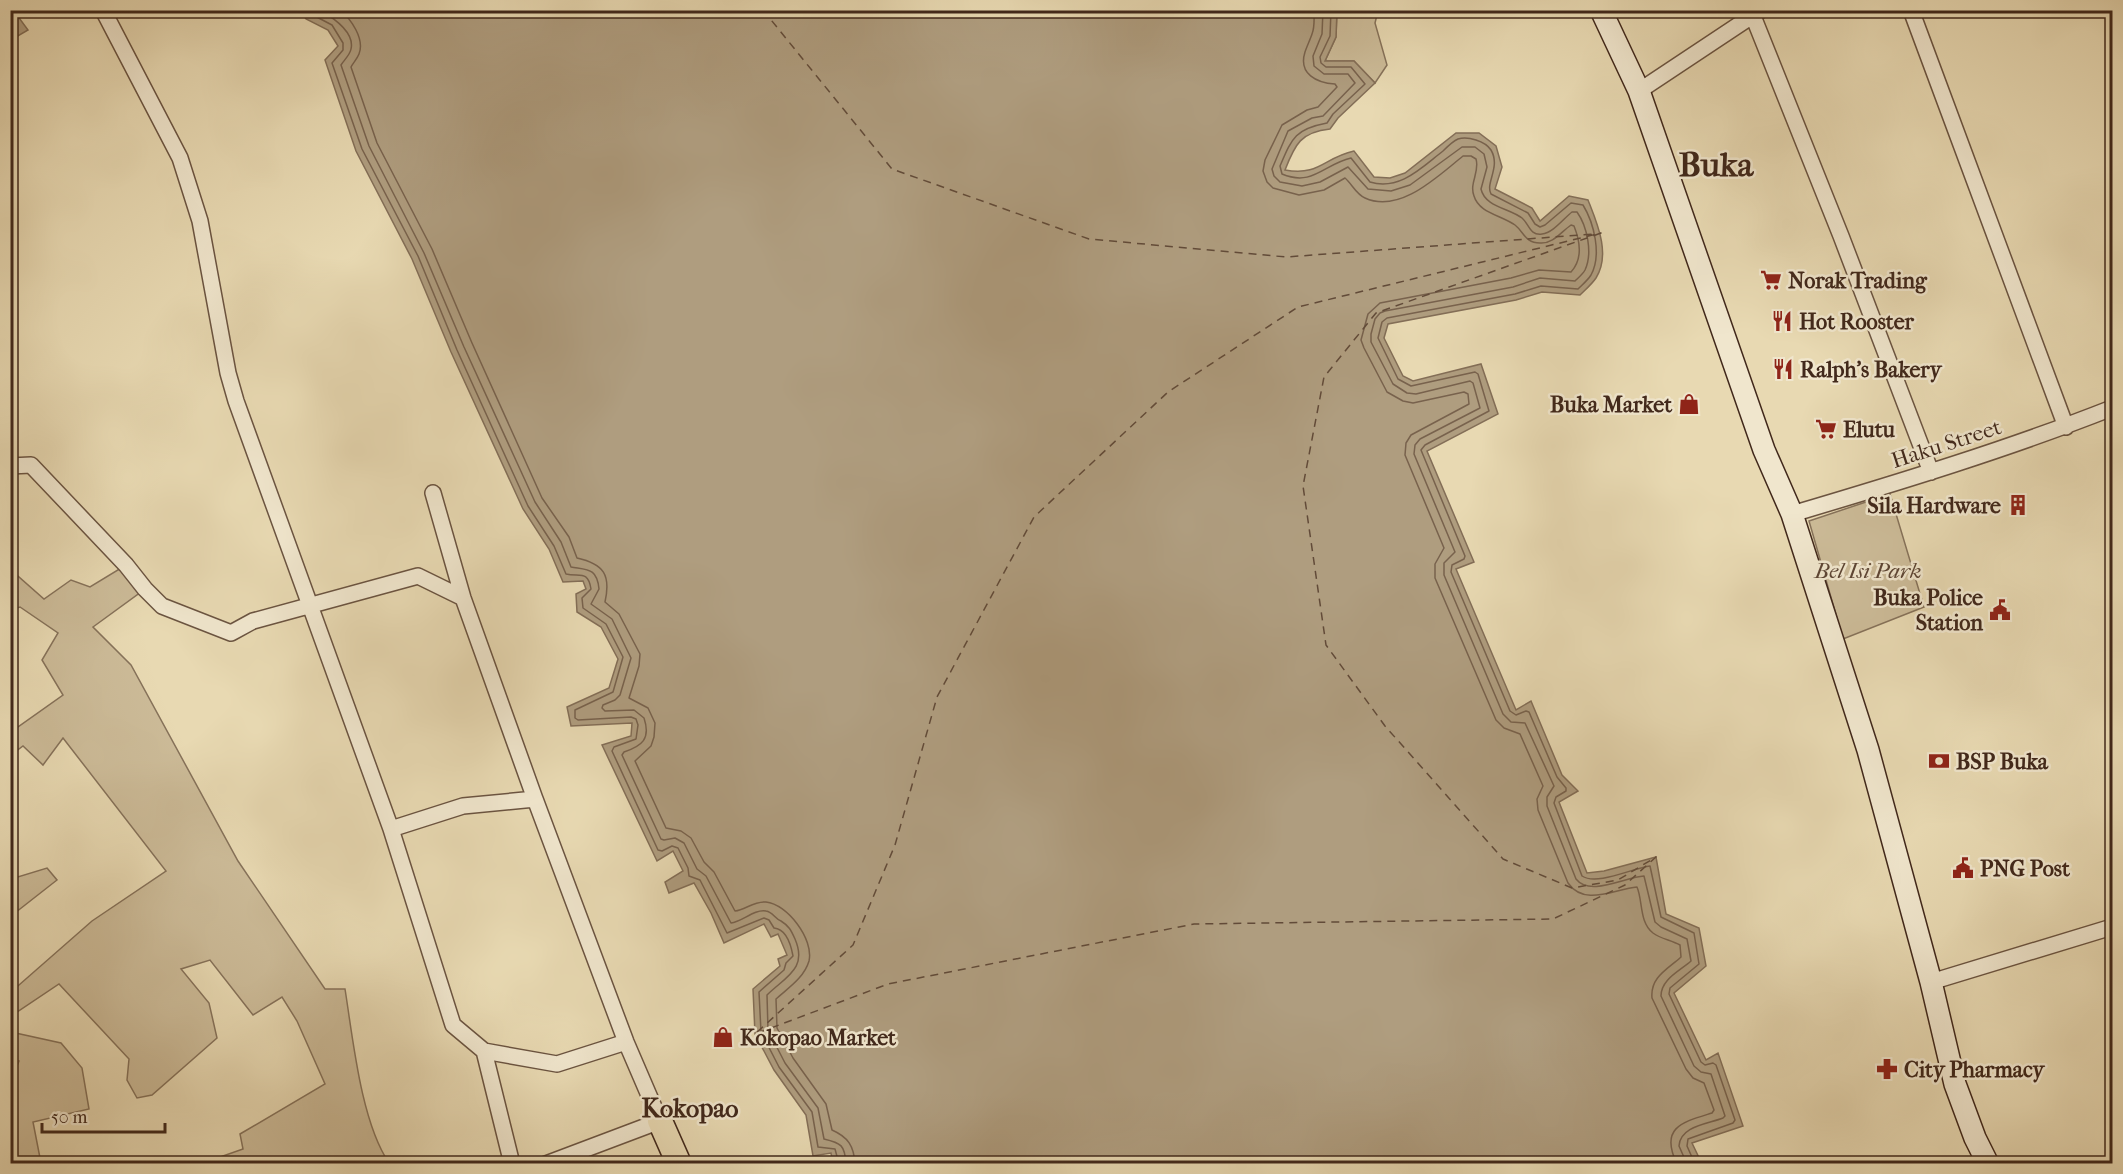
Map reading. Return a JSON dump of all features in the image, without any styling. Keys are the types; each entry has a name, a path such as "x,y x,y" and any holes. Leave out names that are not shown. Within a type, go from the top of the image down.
{"main road":[{"path":"1601,10 1639,91 1764,450 1792,514 1868,750 1931,982 1955,1084 1975,1138 1988,1164"},
{"path":"660,1121 679,1164"}],"street":[{"path":"103,10 180,158 200,221 228,373 236,401 391,829 453,1025 484,1050 557,1064 626,1042"},
{"path":"1911,10 2066,427"},
{"path":"1639,91 1757,13 1930,472"},
{"name":"Haku Street","path":"1792,514 2066,427 2112,408"},
{"path":"10,466 30,465 162,606 231,633 253,621 418,576 463,598"},
{"path":"433,493 463,598 535,799 626,1042 660,1121 546,1164"},
{"path":"391,829 462,806 535,799"},
{"path":"1931,982 2112,927"},
{"path":"484,1050 513,1164"}],"green space":[{"path":"1337,11 1378,11 1375,23 1387,65 1375,83 1354,61 1325,61 1336,37"},
{"name":"Bel Isi Park","path":"1890,494 1924,607 1843,639 1809,521"},
{"path":"126,565 145,589 93,627 131,665 238,861 325,989 345,989 365,1103 379,1146 389,1163 203,1163 243,1149 240,1134 325,1084 297,1021 282,997 253,1015 210,960 181,969 209,1003 217,1038 152,1095 137,1098 127,1080 129,1059 59,984 11,1016 11,992 92,921 166,871 63,738 43,765 23,746 11,755 11,732 63,695 42,660 58,633 20,607 11,610 11,570 44,599 71,580 90,587"},
{"path":"47,868 57,880 11,916 11,879"},
{"path":"11,1032 61,1043 82,1068 89,1109 33,1122 41,1163 11,1163 11,1082 19,1061 11,1059"}],"water":[{"path":"10,11 14,11 28,30 11,40"},
{"path":"300,11 1337,11 1336,37 1325,61 1354,61 1375,83 1338,118 1330,129 1312,133 1300,141 1285,170 1306,171 1354,151 1374,177 1390,178 1405,173 1456,133 1479,133 1496,146 1502,167 1495,189 1532,208 1540,221 1569,196 1588,200 1601,239 1602,259 1596,278 1580,295 1542,292 1516,300 1388,324 1384,338 1403,376 1413,381 1481,364 1498,414 1427,451 1474,562 1456,569 1516,710 1531,701 1562,775 1578,791 1559,802 1587,873 1604,871 1656,857 1666,914 1699,928 1706,966 1674,993 1706,1060 1718,1053 1743,1126 1692,1143 1702,1164 833,1164 831,1153 813,1156 806,1115 774,1070 755,1034 753,989 780,966 778,959 787,955 778,934 771,937 764,924 724,943 694,883 669,893 665,882 683,871 673,851 657,861 602,745 631,736 632,723 571,726 567,707 609,688 618,659 601,627 577,612 576,594 586,589 583,581 563,582 549,549 523,509 451,352 412,259 356,151 325,60 338,46 328,30 306,19"}],"ferry route":[{"path":"763,10 892,169 1089,239 1286,257 1594,234"},
{"path":"1601,233 1376,313 1324,377 1303,486 1326,645 1385,726 1503,859 1572,888 1618,880 1656,857 1625,885 1553,919 1194,924 888,984 755,1034 853,945 895,845 937,697 1034,517 1168,392 1298,307 1601,233"}],"place":[{"name":"Norak Trading","path":"1771,280"},
{"name":"Hot Rooster","path":"1782,321"},
{"name":"Ralph's Bakery","path":"1783,369"},
{"name":"Buka Market","path":"1689,404"},
{"name":"Elutu","path":"1826,429"},
{"name":"Sila Hardware","path":"2018,505"},
{"name":"Buka Police Station","path":"2000,610"},
{"name":"BSP Buka","path":"1939,761"},
{"name":"PNG Post","path":"1963,868"},
{"name":"Kokopao Market","path":"723,1037"},
{"name":"City Pharmacy","path":"1887,1069"}],"district":[{"name":"Buka","path":"1716,164"},
{"name":"Kokopao","path":"690,1108"}]}
